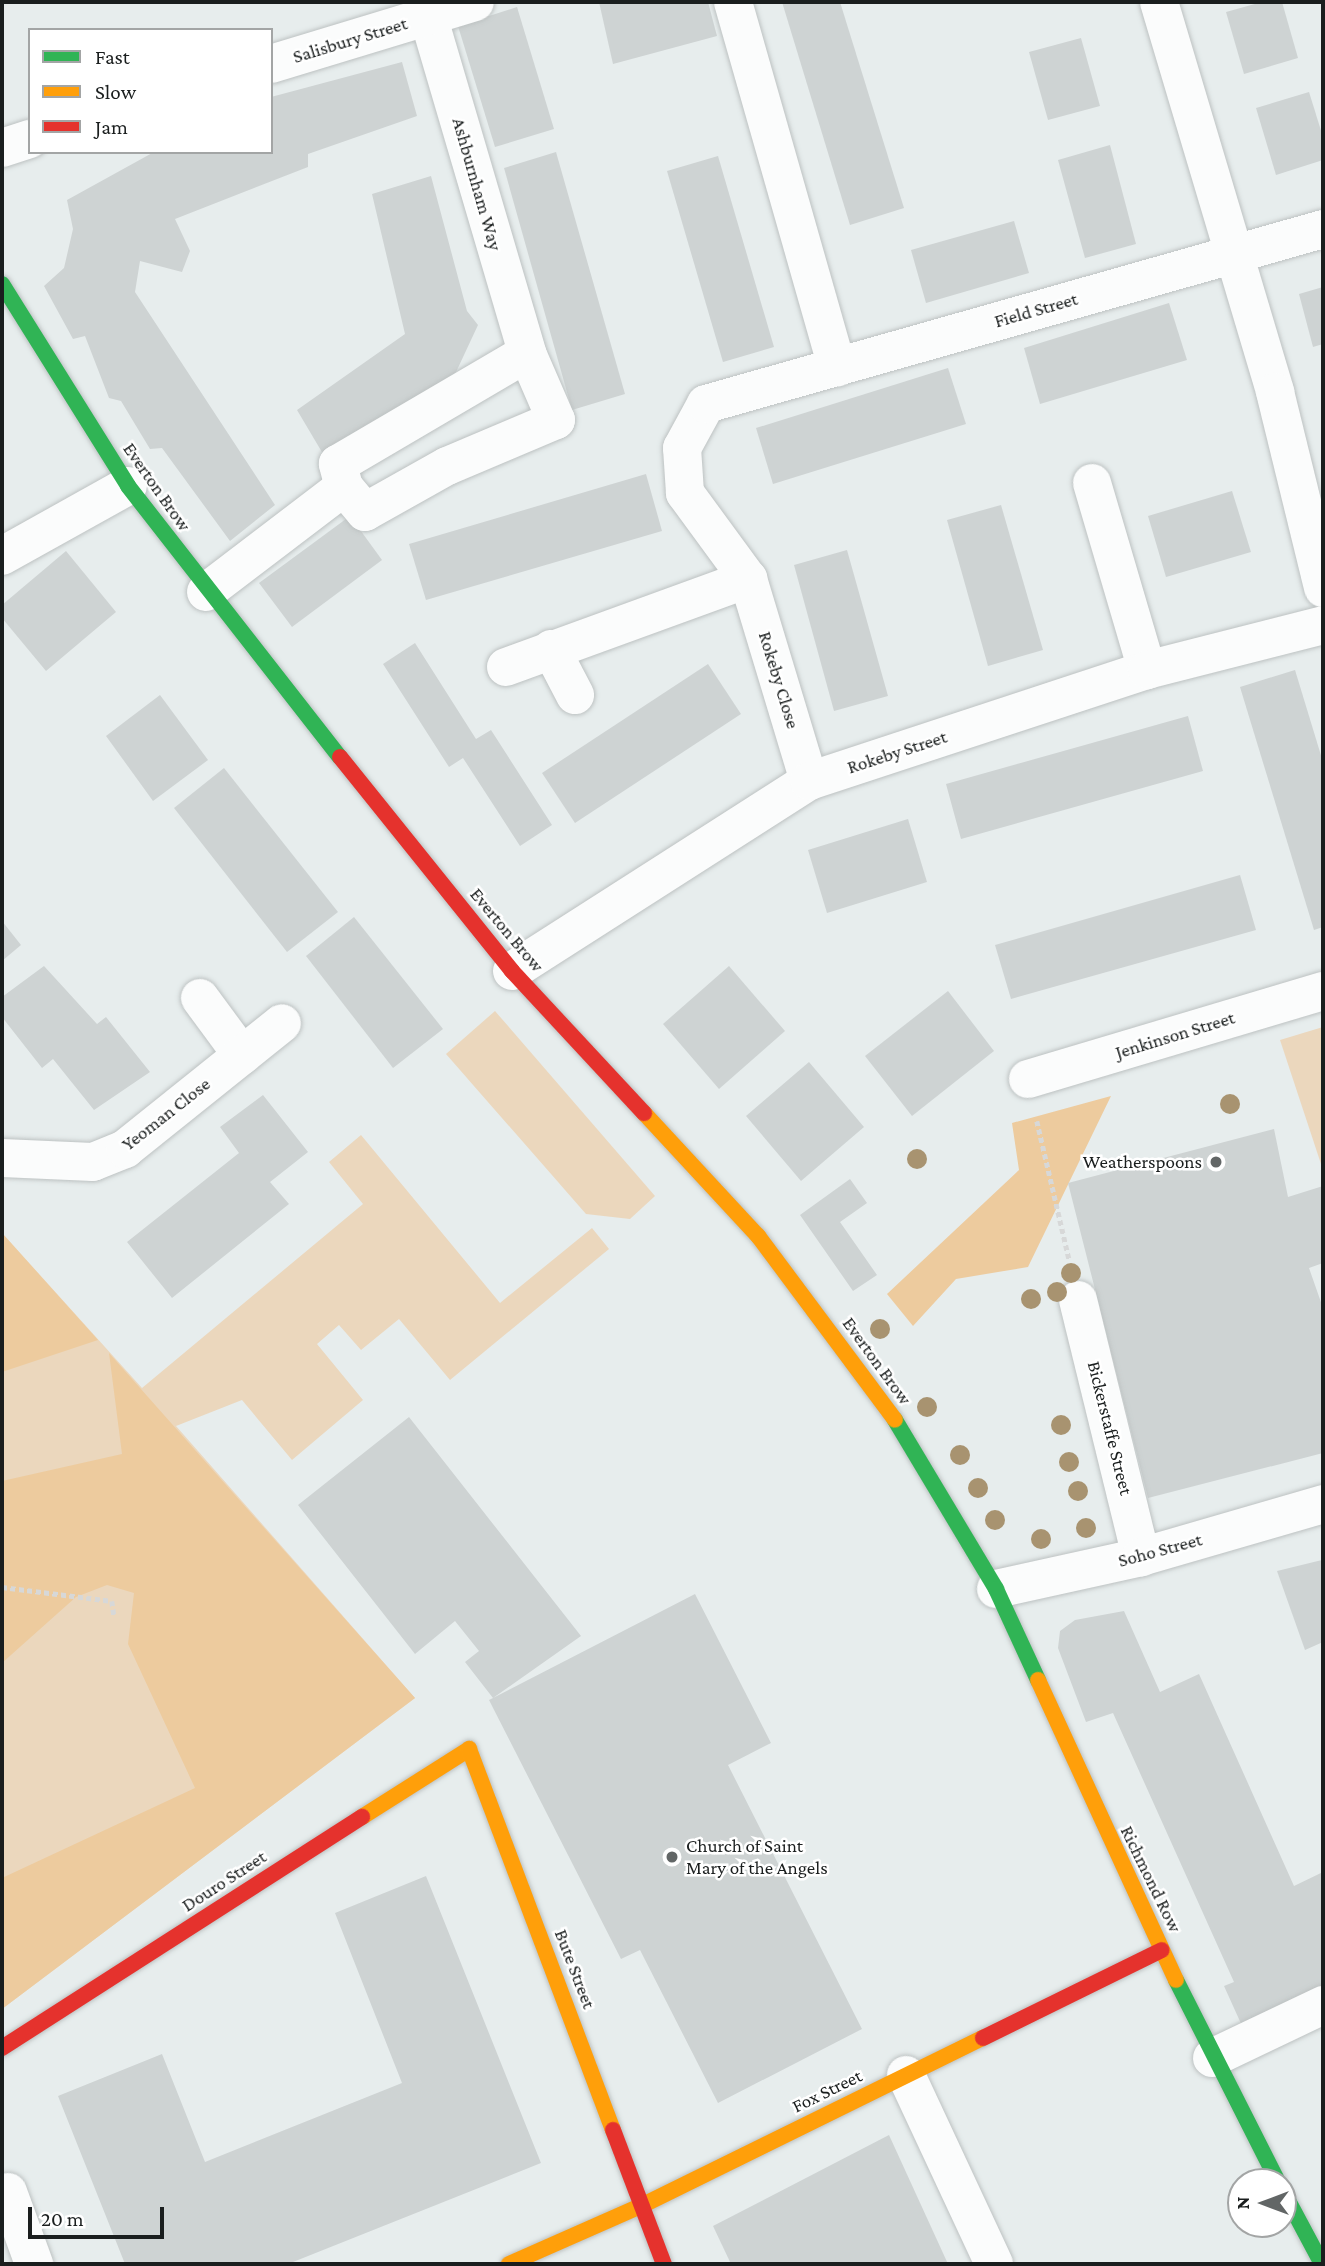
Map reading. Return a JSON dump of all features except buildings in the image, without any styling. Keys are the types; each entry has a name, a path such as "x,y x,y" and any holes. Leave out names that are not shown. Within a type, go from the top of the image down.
{"street":[{"name":"Salisbury Street","path":"273,63 426,9 475,2"},
{"path":"733,2 836,367"},
{"path":"1159,2 1236,253 1323,588"},
{"name":"Ashburnham Way","path":"344,487 365,512 447,466 556,420 527,353 426,9"},
{"path":"2,148 28,140"},
{"name":"Field Street","path":"706,404 1323,229"},
{"name":"Everton Brow","path":"2,284 128,486 206,592 512,971 758,1236 883,1401 996,1589"},
{"path":"206,592 344,487 338,464 527,353"},
{"name":"Rokeby Close","path":"706,404 682,448 685,492 748,579 809,781"},
{"path":"1093,484 1147,670"},
{"path":"2,556 128,486"},
{"path":"506,667 748,579"},
{"name":"Rokeby Street","path":"512,971 809,781 1147,670 1323,625"},
{"path":"551,649 575,695"},
{"name":"Jenkinson Street","path":"1028,1079 1323,991"},
{"path":"200,998 242,1055"},
{"name":"Yeoman Close","path":"2,1158 93,1162 125,1149 282,1023"},
{"name":"Bickerstaffe Street","path":"1078,1300 1141,1557"},
{"name":"Soho Street","path":"996,1589 1141,1557 1323,1504"},
{"name":"Richmond Row","path":"996,1589 1212,2058 1271,2168"},
{"name":"Douro Street","path":"2,2048 469,1749"},
{"name":"Bute Street","path":"469,1749 664,2264"},
{"name":"Fox Street","path":"509,2264 643,2205 1162,1950"},
{"path":"1212,2058 1323,2005"},
{"path":"906,2076 994,2264"},
{"path":"8,2192 34,2264"},
{"path":"1297,2217 1322,2264"}],"path":[{"path":"1028,1079 1078,1300"},
{"path":"2,1587 112,1601 114,1616"}],"shaded area":[{"path":"495,1011 655,1196 630,1219 586,1214 446,1054"},
{"path":"1323,1027 1323,1170 1280,1040"},
{"path":"1111,1096 1028,1267 956,1279 913,1326 887,1294 1019,1170 1012,1123"},
{"path":"361,1135 500,1303 592,1228 609,1249 450,1380 399,1319 361,1350 339,1325 317,1344 363,1400 292,1460 242,1400 176,1426 415,1698 2,2009 2,1233 142,1388 363,1204 329,1162"},
{"path":"2,1233 98,1340 2,1372"},
{"path":"109,1353 415,1698 2,2009 2,1878 195,1788 128,1644 134,1593 107,1585 76,1597 2,1663 2,1481 122,1454"}],"traffic: fast":[{"path":"2,284 128,486 340,757"},
{"path":"895,1420 996,1589 1038,1680"},
{"path":"1176,1980 1271,2168"},
{"path":"1297,2217 1322,2264"}],"traffic: slow":[{"path":"644,1113 758,1236 895,1420"},
{"path":"1038,1680 1176,1980"},
{"path":"362,1817 469,1749 613,2130"},
{"path":"509,2264 643,2205 983,2038"}],"traffic: jam":[{"path":"340,757 512,971 644,1113"},
{"path":"2,2048 362,1817"},
{"path":"983,2038 1162,1950"},
{"path":"613,2130 664,2264"}],"place":[{"name":"Weatherspoons","path":"1216,1162"},
{"name":"Church of Saint Mary of the Angels","path":"672,1857"}]}
